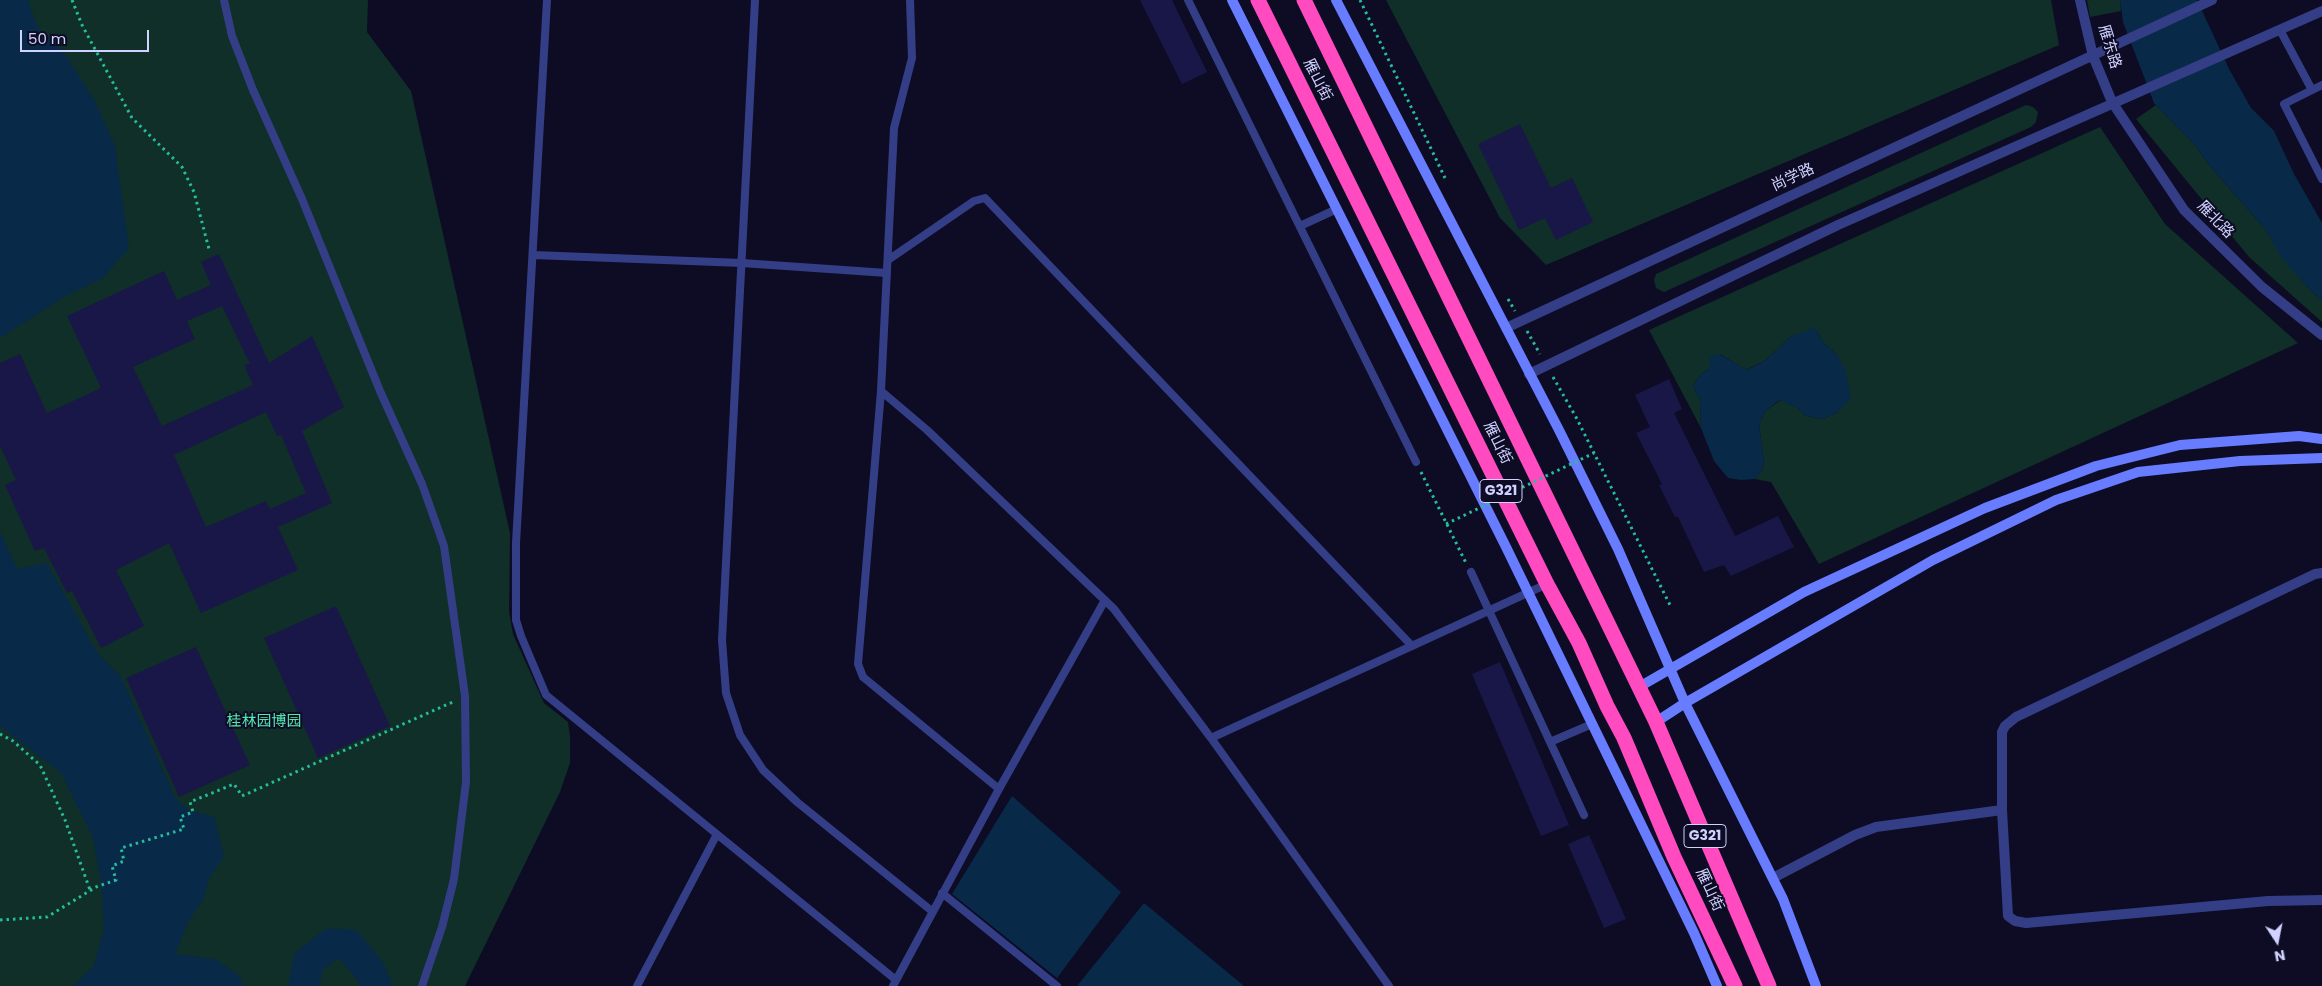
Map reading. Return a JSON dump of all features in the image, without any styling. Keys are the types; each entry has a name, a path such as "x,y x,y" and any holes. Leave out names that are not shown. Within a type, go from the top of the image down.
{"highway":[{"name":"雁山街","path":"1258,0 1547,584 1580,643 1607,706 1624,738 1674,857 1735,986"},
{"name":"雁山街","path":"1304,0 1656,722 1769,986"}],"street":[{"path":"1232,0 1528,592 1694,933 1717,986"},
{"path":"1336,0 1618,549 1685,703 1783,900 1816,986"},
{"name":"雁东路","path":"2080,0 2093,56 2112,102"},
{"name":"尚学路","path":"1506,328 2212,0"},
{"path":"1529,374 1838,225 2112,102 2322,11"},
{"name":"雁北路","path":"2112,102 2184,210 2262,287 2322,335"},
{"path":"1639,687 1804,592 1985,508 2096,466 2180,445 2299,436 2322,439"},
{"path":"1656,722 1685,703 1959,546 2056,500 2138,472 2240,461 2322,458"},
{"path":"2322,573 2315,574 2016,717 2005,726 2002,732 2002,810 2008,916 2015,921 2026,922 2268,901 2322,900"},
{"path":"1773,878 1870,828 2002,810"}],"lane":[{"path":"224,0 232,36 253,90 302,199 438,527 450,574 465,696 466,782 454,879 442,927 422,986"},
{"path":"547,0 516,543 516,620 546,695 894,983 999,789 1105,600"},
{"path":"755,0 722,640 726,693 740,735 763,770 797,802 933,912"},
{"path":"910,0 912,58 894,128 881,391 858,664 863,676 999,789"},
{"path":"1188,0 1416,462"},
{"path":"2280,30 2312,90"},
{"path":"2322,85 2284,104 2322,179"},
{"path":"888,260 974,201 985,198 1412,646"},
{"path":"1300,226 1337,209"},
{"path":"533,255 742,263 887,273"},
{"path":"881,391 927,430 1114,609 1211,738 1389,986"},
{"path":"1471,572 1584,814"},
{"path":"1211,738 1547,584"},
{"path":"1550,742 1592,724"},
{"path":"637,986 716,836"},
{"path":"942,893 1058,986"}],"path":[{"path":"72,0 82,25 132,118 182,167 194,192 209,249"},
{"path":"1360,0 1446,179"},
{"path":"1505,294 1594,452 1670,605"},
{"path":"1446,524 1594,452"},
{"path":"1416,462 1471,572"},
{"path":"0,920 47,917 90,890 116,880 112,866 124,861 121,848 184,829 180,817 193,812 190,802 234,784 242,796 465,696"},
{"path":"0,734 13,741 40,765 65,820 90,890"}],"green space":[{"name":"桂林园博园","path":"0,0 368,0 367,32 411,91 510,533 509,612 513,634 544,703 568,722 570,736 570,763 560,792 465,986 0,986"},
{"path":"1386,0 2051,0 2059,45 1546,265 1500,218"},
{"path":"2087,0 2120,0 2121,11 2090,17"},
{"path":"2026,105 2033,107 2038,112 2036,122 2031,127 1664,292 1656,288 1654,280 1656,274"},
{"path":"2156,105 2195,145 2210,166 2266,230 2282,257 2312,292 2322,300 2322,322 2249,257 2136,119"},
{"path":"2100,127 2165,224 2298,343 1819,564 1771,482 1755,479 1762,470 1764,462 1759,425 1765,411 1781,400 1798,408 1806,416 1823,419 1838,412 1838,356 1823,342 1817,331 1790,337 1766,360 1746,370 1720,354 1709,369 1701,374 1693,386 1700,400 1701,428 1649,330"}],"water":[{"path":"0,0 28,0 37,26 64,52 95,101 115,146 129,248 102,279 69,294 0,338"},
{"path":"2120,0 2197,0 2229,69 2251,108 2274,131 2294,174 2322,223 2322,300 2312,292 2281,257 2266,230 2210,166 2195,145 2154,103 2123,22"},
{"path":"1815,327 1823,342 1838,356 1846,372 1851,398 1838,412 1823,419 1806,416 1798,408 1780,400 1765,411 1759,425 1764,462 1762,470 1755,479 1741,480 1728,478 1714,461 1701,428 1700,400 1693,386 1701,374 1709,369 1710,356 1719,354 1747,370 1766,360 1790,337"},
{"path":"0,531 17,569 47,563 94,647 103,659 120,675 176,799 190,811 214,816 224,856 210,877 203,900 189,920 174,957 174,986 73,986 93,967 104,929 101,884 93,838 61,773 0,726"},
{"path":"1012,796 1121,892 1057,978 952,894"},
{"path":"1144,903 1244,986 1077,986"}],"building":[{"path":"1140,0 1172,0 1207,72 1182,84"},
{"path":"1520,124 1551,188 1572,178 1593,222 1556,240 1545,218 1519,230 1478,144"},
{"path":"219,254 269,363 312,336 344,407 302,431 332,503 278,527 298,570 201,613 169,543 116,570 144,626 101,648 72,591 67,593 44,548 35,551 5,485 16,480 0,446 0,363 20,354 47,413 101,388 67,316 164,271 177,300 211,285 201,262","holes":["222,306 250,364 244,365 253,385 162,426 133,367 195,339 187,321","266,412 277,436 281,435 306,493 270,509 266,501 206,527 174,455"]},
{"path":"1669,379 1682,409 1674,413 1735,536 1778,516 1794,547 1731,576 1724,565 1704,572 1678,517 1675,517 1659,485 1662,484 1636,433 1650,427 1635,395"},
{"path":"336,606 390,726 318,758 264,638"},
{"path":"196,647 250,765 179,797 126,678"},
{"path":"1500,662 1569,825 1541,836 1472,674"},
{"path":"1589,835 1626,919 1604,928 1568,844"}],"waterway":[{"path":"304,986 308,962 331,944 349,945 370,971 376,986"},
{"path":"174,969 209,974 227,986"}]}
